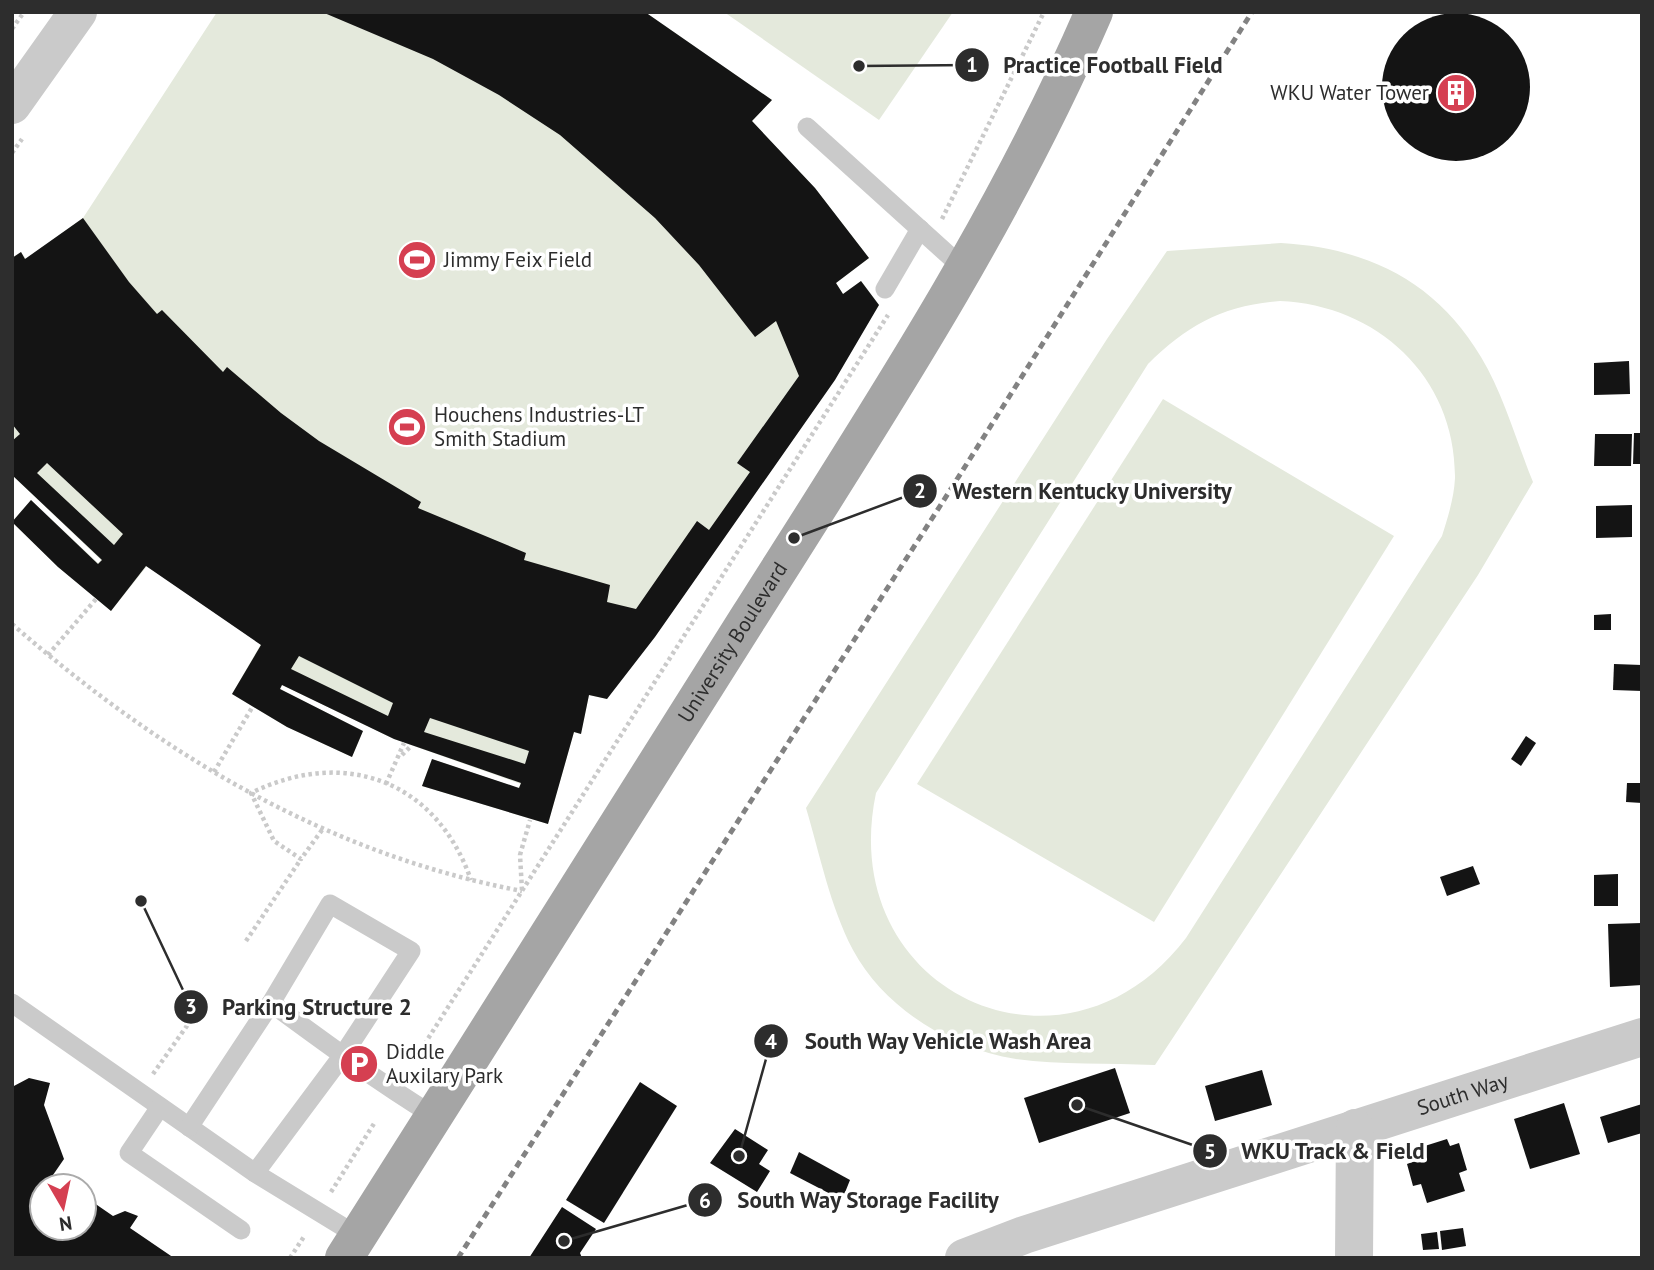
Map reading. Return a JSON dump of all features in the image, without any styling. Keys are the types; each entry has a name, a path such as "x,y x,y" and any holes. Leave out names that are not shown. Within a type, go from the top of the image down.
{"main road":[{"name":"University Boulevard","path":"351,1247 887,401 1025,158 1094,12"}],"street":[{"path":"12,105 78,12"},
{"name":"South Way","path":"964,1258 1355,1128 1642,1037"},
{"path":"1354,1258 1355,1128"}],"lane":[{"path":"807,127 964,269"},
{"path":"886,289 926,234"},
{"path":"188,1127 271,1003 330,904 411,951 343,1055 255,1173"},
{"path":"12,1003 255,1173 351,1247"},
{"path":"271,1003 433,1116"},
{"path":"160,1107 129,1153 241,1230"}],"path":[{"path":"12,29 24,12"},
{"path":"926,234 1044,12"},
{"path":"417,1056 892,310"},
{"path":"48,655 96,599"},
{"path":"12,624 48,655 155,735 251,793 322,830 422,868 522,891"},
{"path":"214,772 253,706"},
{"path":"386,784 404,743"},
{"path":"397,761 411,746"},
{"path":"251,793 278,780 305,772 360,775 386,784 406,793 447,831 463,859 471,881"},
{"path":"251,793 274,841 301,859"},
{"path":"522,891 520,855 530,820"},
{"path":"246,941 322,830"},
{"path":"147,1083 203,1003"},
{"path":"329,1196 375,1122"},
{"path":"290,1258 305,1235"}],"shaded area":[{"name":"Houchens Industries-LT Smith Stadium","path":"217,12 645,12 772,100 752,121 815,188 869,258 836,283 843,294 861,281 879,305 607,699 589,695 581,734 574,732 548,824 422,786 432,759 518,788 521,784 394,739 282,685 280,689 363,731 352,757 287,727 232,694 261,644 147,566 111,611 58,567 12,522 31,500 98,563 101,560 12,475 12,258 21,252 26,259 83,218"},
{"path":"724,12 953,12 879,120"},
{"path":"1281,243 1342,252 1396,273 1443,308 1463,330 1481,357 1503,402 1533,482 1478,575 1155,1065 1016,1059 992,1054 944,1036 901,1008 883,991 853,950 845,933 826,880 806,808 1107,339 1167,251","holes":["1280,301 1315,306 1348,316 1378,332 1404,353 1426,379 1442,408 1452,442 1455,478 1442,536 1186,938 1136,986 1080,1011 1023,1015 970,1000 923,969 890,922 872,863 876,793 1148,364 1177,338 1224,312"]},
{"path":"1163,399 1394,536 1154,922 917,784"}],"building":[{"path":"322,12 645,12 772,100 752,121 815,188 869,258 836,283 843,294 861,281 879,305 835,380 655,637 607,699 589,695 581,734 574,732 548,824 422,786 432,759 519,788 521,783 394,739 282,685 280,689 363,731 352,757 287,727 232,694 261,645 146,566 111,611 58,567 12,522 31,500 98,564 102,560 12,475 12,441 20,434 12,424 12,258 21,252 25,259 83,218 129,282 157,314 162,310 223,372 227,367 319,441 421,502 418,508 526,553 524,560 610,585 607,602 636,609 697,521 709,530 750,472 737,463 799,376 776,321 755,337 699,265 655,218 560,135 499,95 433,59","holes":["47,463 123,534 114,545 37,473","299,656 393,703 388,716 291,669","430,718 529,751 525,764 424,732"]},
{"name":"WKU Water Tower","path":"1456,13 1484,19 1497,25 1508,35 1518,46 1524,59 1530,87 1524,115 1518,128 1508,139 1497,149 1484,155 1456,161 1428,155 1415,149 1404,139 1394,128 1388,115 1382,87 1388,59 1394,46 1404,35 1415,25 1428,19"},
{"path":"1629,361 1630,394 1594,395 1594,363"},
{"path":"1634,433 1642,433 1642,464 1633,464"},
{"path":"1595,434 1632,434 1631,466 1594,466"},
{"path":"1632,505 1632,537 1596,538 1596,506"},
{"path":"1611,614 1611,630 1594,630 1594,615"},
{"path":"1614,664 1642,665 1642,691 1613,690"},
{"path":"1526,736 1536,743 1521,766 1511,759"},
{"path":"1627,783 1642,783 1642,803 1626,802"},
{"path":"1473,866 1480,884 1447,896 1440,877"},
{"path":"1618,874 1618,906 1594,906 1594,875"},
{"path":"1642,923 1642,985 1610,987 1608,924"},
{"path":"1115,1068 1130,1113 1039,1143 1024,1098"},
{"path":"1262,1070 1272,1105 1215,1121 1205,1086"},
{"path":"29,1078 50,1083 44,1105 64,1159 55,1172 28,1172 28,1242 98,1242 98,1206 113,1216 125,1211 138,1216 130,1228 174,1258 12,1258 12,1087"},
{"path":"640,1082 677,1106 604,1223 566,1200"},
{"path":"1564,1103 1580,1154 1530,1169 1514,1119"},
{"path":"1642,1104 1642,1133 1608,1143 1600,1117"},
{"path":"735,1129 768,1150 759,1164 770,1171 757,1192 710,1163"},
{"path":"1447,1139 1450,1146 1459,1143 1467,1170 1459,1173 1465,1191 1427,1203 1421,1184 1413,1186 1407,1164 1415,1161 1412,1150"},
{"path":"799,1152 850,1180 842,1200 790,1173"},
{"path":"562,1207 596,1229 580,1253 582,1258 529,1258"},
{"path":"1463,1228 1466,1246 1442,1250 1440,1231"},
{"path":"1437,1232 1439,1249 1423,1250 1421,1234"}],"railway":[{"path":"458,1258 949,492 1252,12"}],"place":[{"name":"Practice Football Field","path":"859,66"},
{"name":"WKU Water Tower","path":"1456,93"},
{"name":"Jimmy Feix Field","path":"417,260"},
{"name":"Houchens Industries-LT Smith Stadium","path":"407,427"},
{"name":"Western Kentucky University","path":"794,538"},
{"name":"Parking Structure 2","path":"141,901"},
{"name":"Diddle Auxilary Park","path":"359,1064"},
{"name":"WKU Track & Field","path":"1077,1105"},
{"name":"South Way Vehicle Wash Area","path":"739,1156"},
{"name":"South Way Storage Facility","path":"564,1241"}]}
